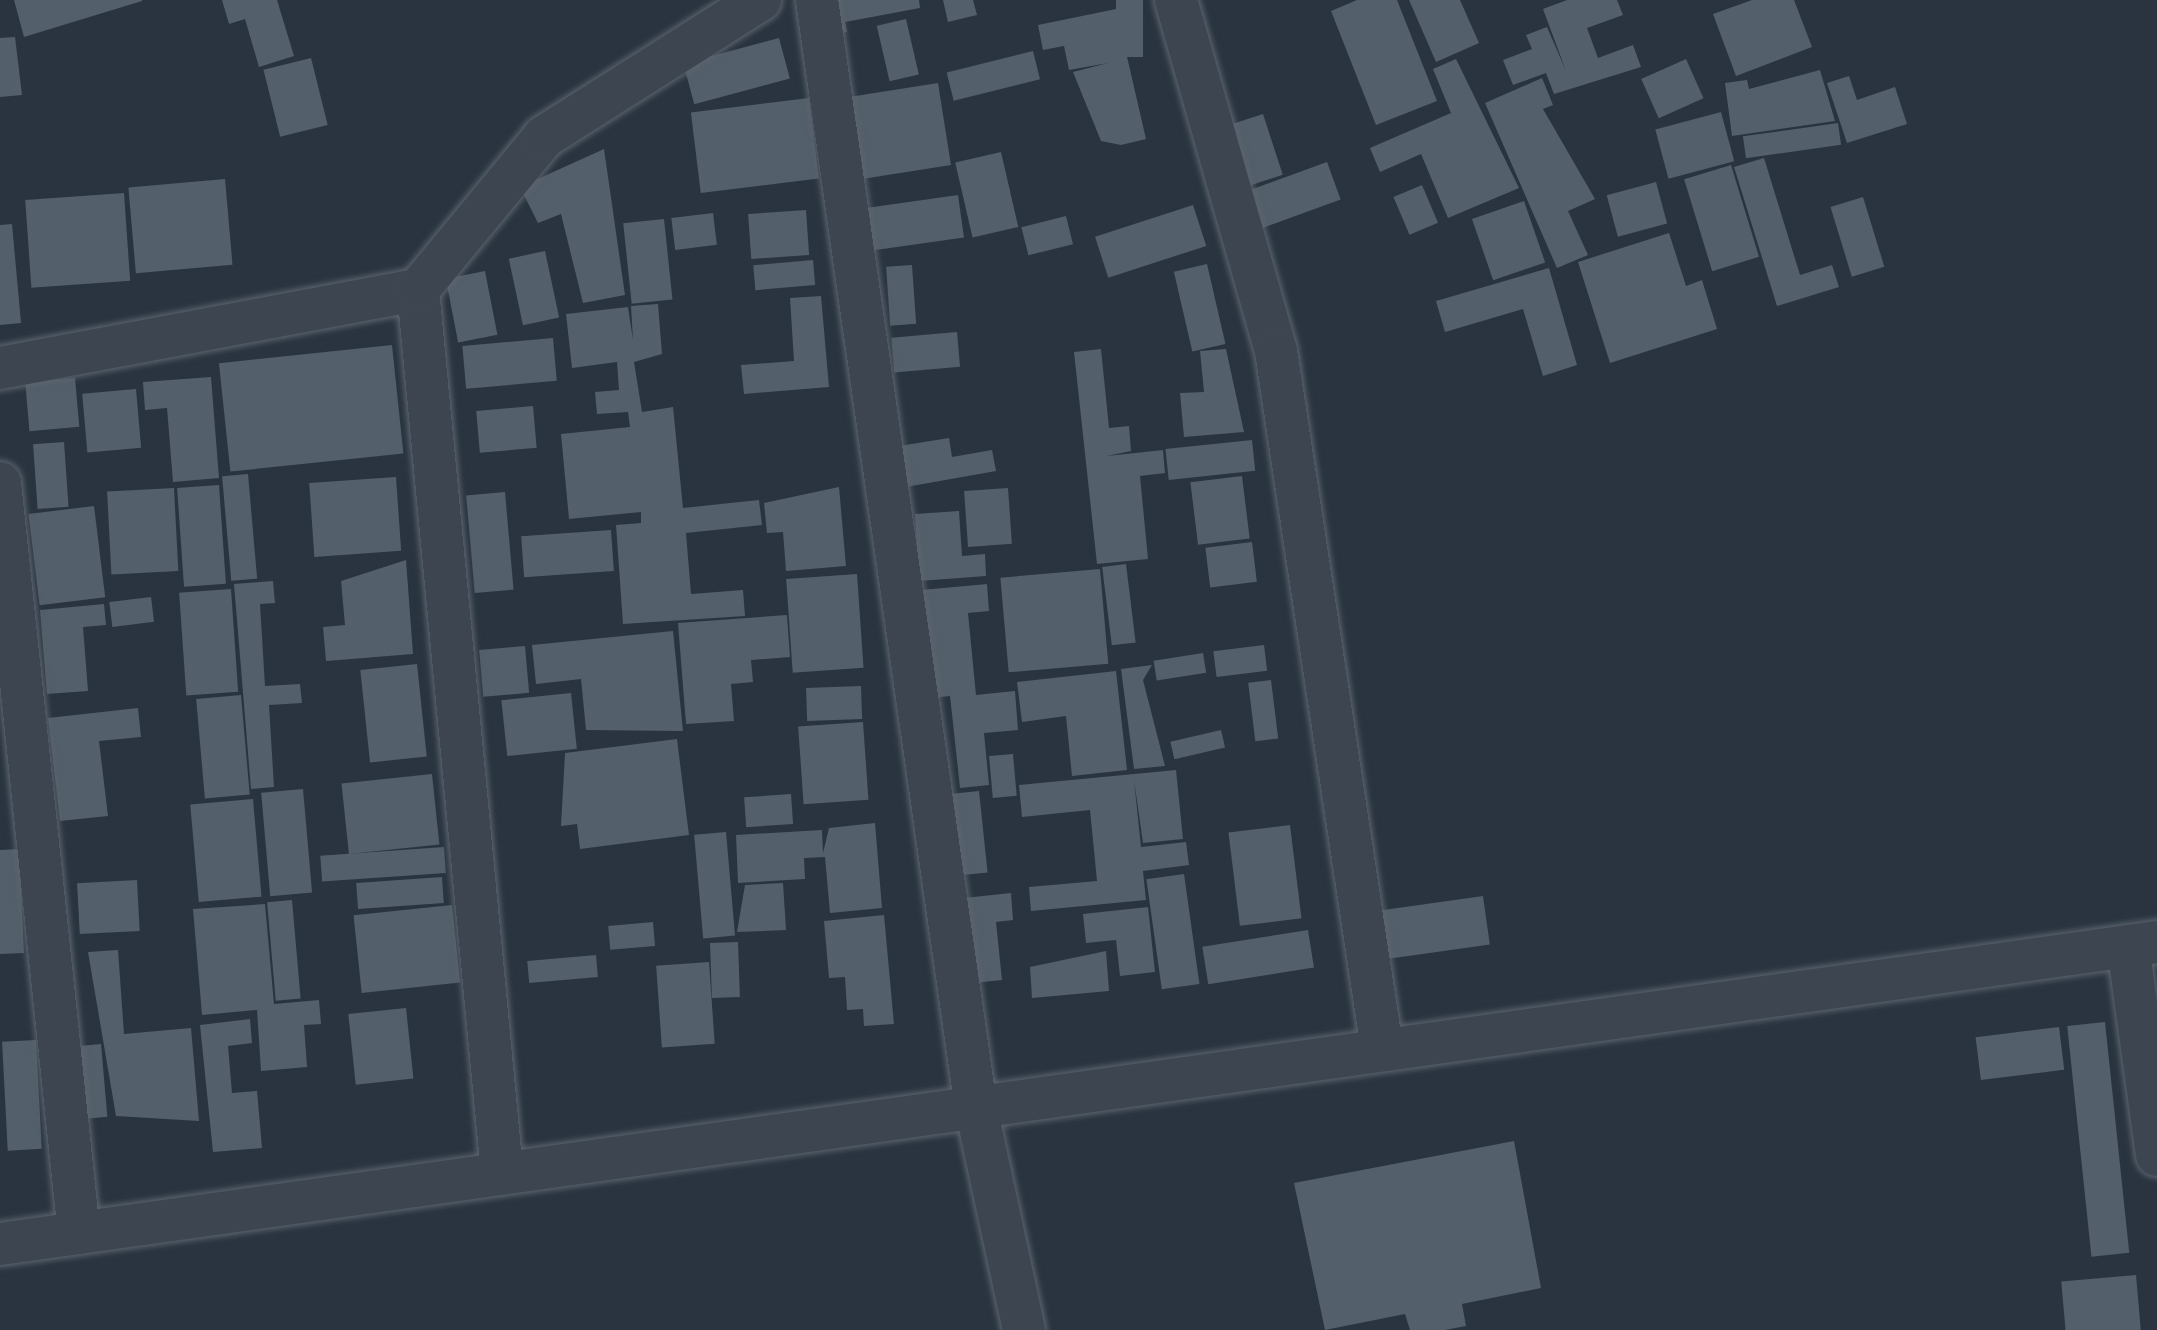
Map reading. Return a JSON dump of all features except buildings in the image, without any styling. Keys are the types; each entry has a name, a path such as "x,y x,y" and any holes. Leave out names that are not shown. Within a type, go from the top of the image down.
{"street":[{"path":"0,368 418,290 544,137 760,0"},
{"path":"817,0 976,1108 1024,1330"},
{"path":"1176,0 1276,351 1382,1049"},
{"path":"418,290 502,1172"},
{"path":"0,483 80,1234"},
{"path":"0,1244 2142,944 2157,1155"}]}
